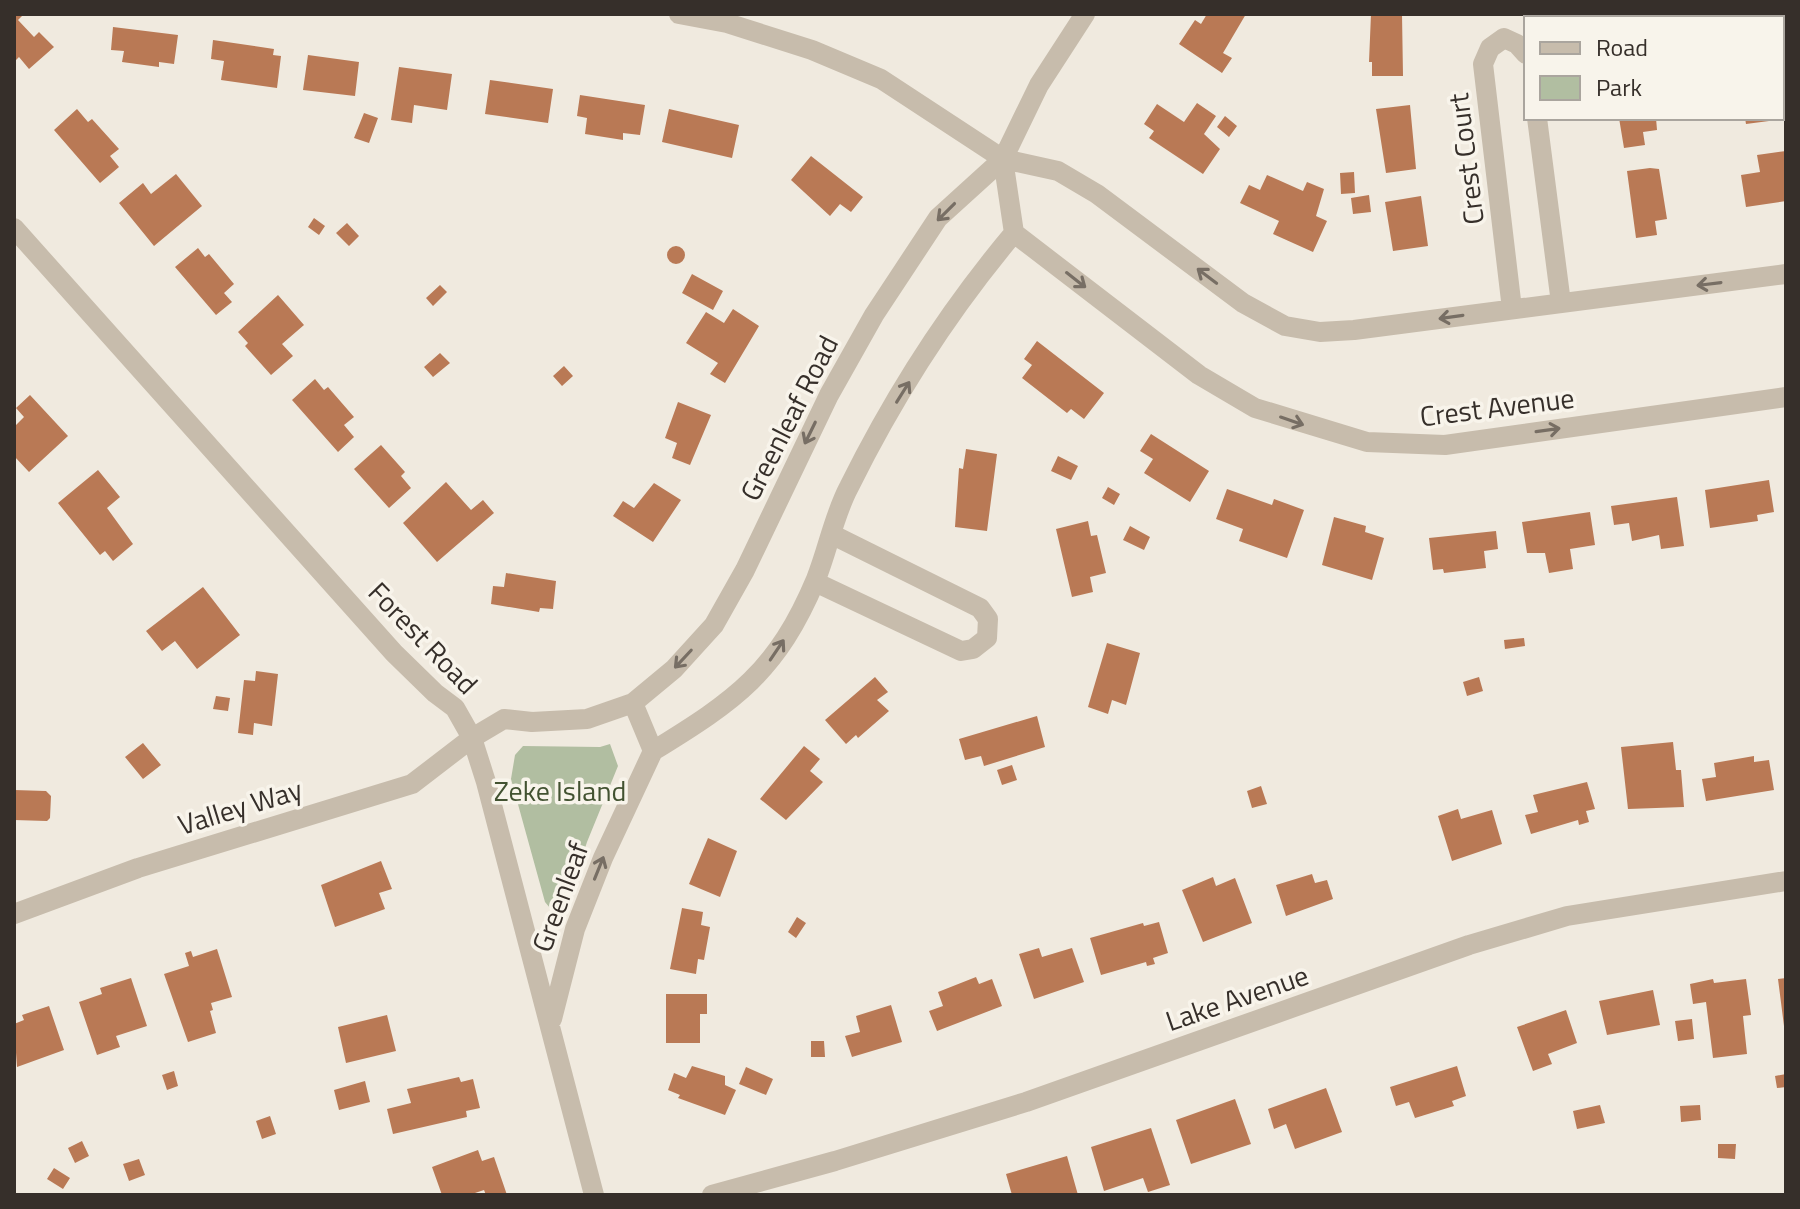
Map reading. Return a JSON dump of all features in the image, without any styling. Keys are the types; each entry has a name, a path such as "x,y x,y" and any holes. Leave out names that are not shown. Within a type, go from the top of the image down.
{"street":[{"path":"679,14 727,23 798,45 881,79 1003,159 1058,171 1097,194 1243,303 1285,326 1320,332 1354,330 1786,274"},
{"name":"Greenleaf Road","path":"472,738 504,719 532,722 587,719 633,703 674,669 714,625 745,570 829,395 874,315 938,218 1003,159 1039,85 1085,14"},
{"name":"Crest Court","path":"1512,309 1483,64 1490,48 1504,38 1517,44 1524,52"},
{"path":"1537,120 1561,303"},
{"path":"633,703 653,751 725,706 757,678 781,645 815,582 846,491 886,420 986,266 1014,233 1003,159"},
{"name":"Forest Road","path":"14,228 394,653 455,708 472,738 552,1023 594,1195"},
{"name":"Crest Avenue","path":"1014,233 1199,375 1255,408 1367,442 1445,445 1786,397"},
{"path":"815,582 961,651 973,649 987,638 988,619 980,608 833,535"},
{"name":"Valley Way","path":"14,914 166,859 412,784 472,738"},
{"name":"Greenleaf","path":"552,1023 575,929 603,858 653,751"},
{"name":"Lake Avenue","path":"712,1195 1026,1102 1469,945 1539,924 1571,915 1786,881"}],"green space":[{"name":"Zeke Island","path":"610,744 618,766 587,842 569,898 561,907 550,908 545,902 511,779 515,755 523,746 600,747"}],"building":[{"path":"14,14 22,16 18,20 34,37 39,32 54,47 29,69 19,57 14,62"},
{"path":"1207,14 1246,14 1223,53 1232,58 1222,73 1179,44 1195,20 1201,24"},
{"path":"1371,14 1402,14 1403,76 1372,76 1372,62 1369,62"},
{"path":"1595,14 1638,16 1596,16"},
{"path":"113,27 178,35 174,64 159,62 159,67 122,62 124,51 111,50"},
{"path":"213,40 274,49 273,55 281,56 277,88 221,80 224,61 211,59"},
{"path":"308,55 359,62 355,96 303,90"},
{"path":"399,67 452,74 447,110 414,105 412,123 391,120"},
{"path":"490,80 553,89 548,123 485,114"},
{"path":"580,95 645,105 640,135 623,133 623,140 585,134 587,118 577,116"},
{"path":"1197,103 1216,116 1204,134 1220,149 1203,174 1149,138 1154,131 1144,124 1157,104 1184,122"},
{"path":"1410,105 1416,169 1386,173 1376,109"},
{"path":"77,109 88,122 92,119 119,149 110,156 119,167 100,183 54,130"},
{"path":"669,109 739,125 732,158 662,142"},
{"path":"364,113 378,118 369,143 354,138"},
{"path":"1225,116 1237,126 1229,137 1217,127"},
{"path":"1619,120 1656,120 1657,130 1643,132 1645,145 1624,148"},
{"path":"1745,120 1769,120 1769,121 1746,124"},
{"path":"1786,151 1786,201 1746,207 1741,175 1760,172 1757,155"},
{"path":"811,156 863,197 851,212 840,204 830,216 791,180"},
{"path":"1659,169 1667,219 1655,221 1657,235 1636,238 1627,171"},
{"path":"1354,172 1355,193 1341,194 1340,173"},
{"path":"176,174 202,206 154,246 119,203 143,183 151,194"},
{"path":"1267,175 1303,191 1307,182 1324,189 1316,216 1327,221 1313,252 1273,234 1279,221 1240,203 1249,185 1260,190"},
{"path":"1369,195 1371,212 1353,214 1351,198"},
{"path":"1421,196 1428,246 1393,251 1385,202"},
{"path":"314,218 325,226 319,235 308,227"},
{"path":"347,223 359,236 349,246 336,233"},
{"path":"672,246 680,246 685,255 683,262 672,264 667,259 667,251"},
{"path":"198,248 205,257 209,254 234,284 224,293 232,302 216,315 175,267"},
{"path":"692,274 723,291 713,310 682,293"},
{"path":"440,285 447,292 433,306 426,298"},
{"path":"278,295 304,325 282,344 293,356 271,375 245,346 248,343 238,332"},
{"path":"733,309 759,326 725,383 710,374 718,363 686,343 706,312 724,323"},
{"path":"1037,341 1104,393 1084,419 1071,409 1067,413 1022,378 1032,365 1024,359"},
{"path":"440,353 450,363 433,377 424,367"},
{"path":"564,366 573,376 562,386 553,376"},
{"path":"315,379 324,390 328,387 354,417 344,425 354,437 338,452 292,400"},
{"path":"30,395 68,436 29,472 14,456 14,427 24,417 16,408"},
{"path":"678,402 711,415 690,465 672,458 677,443 665,438"},
{"path":"1151,434 1209,471 1190,502 1144,473 1153,459 1140,451"},
{"path":"381,445 405,472 401,476 411,488 389,508 354,469"},
{"path":"966,449 997,454 987,531 955,527 959,468 963,469"},
{"path":"1058,456 1078,466 1071,480 1051,471"},
{"path":"98,470 120,497 107,508 133,544 113,561 105,551 100,555 58,503"},
{"path":"1769,480 1774,512 1757,515 1758,521 1710,528 1705,490"},
{"path":"446,482 471,510 483,500 494,513 437,562 403,523"},
{"path":"654,483 681,500 653,542 613,516 623,501 634,508"},
{"path":"1108,487 1120,494 1114,505 1102,498"},
{"path":"1227,489 1272,505 1274,499 1304,510 1287,558 1239,541 1243,529 1216,519"},
{"path":"1677,497 1684,546 1661,549 1659,535 1632,541 1629,523 1614,525 1611,506"},
{"path":"1590,512 1595,545 1570,549 1573,569 1549,573 1545,553 1527,553 1522,522"},
{"path":"1334,517 1366,526 1365,532 1384,538 1372,580 1322,565"},
{"path":"1088,521 1091,536 1097,535 1106,573 1090,577 1093,592 1072,597 1056,529"},
{"path":"1130,526 1150,537 1144,550 1123,540"},
{"path":"1496,531 1498,549 1484,551 1486,568 1444,573 1443,569 1433,570 1429,538"},
{"path":"506,573 556,581 553,609 540,608 539,612 491,604 493,586 504,587"},
{"path":"203,587 240,635 197,669 175,641 162,651 146,631"},
{"path":"1524,638 1525,646 1505,649 1504,640"},
{"path":"1107,643 1140,653 1126,705 1112,700 1108,714 1088,707"},
{"path":"256,671 278,674 272,726 254,723 253,735 238,733 244,680 255,681"},
{"path":"875,677 888,692 877,700 889,711 858,738 856,735 846,744 825,720"},
{"path":"1479,677 1483,691 1467,696 1463,682"},
{"path":"216,696 230,698 228,711 213,709"},
{"path":"1037,716 1045,747 984,766 981,756 965,760 959,739"},
{"path":"1673,742 1676,770 1681,770 1684,807 1628,809 1621,747"},
{"path":"143,743 161,765 143,779 125,757"},
{"path":"804,746 820,759 810,771 823,782 786,820 760,799"},
{"path":"1754,756 1754,762 1769,760 1774,790 1706,801 1702,779 1716,777 1714,763"},
{"path":"1012,765 1017,780 1002,785 997,770"},
{"path":"1587,782 1595,809 1586,811 1589,822 1579,825 1578,820 1531,834 1525,815 1538,812 1533,795"},
{"path":"1261,786 1267,804 1252,808 1247,791"},
{"path":"14,790 46,791 51,796 50,818 47,821 14,820"},
{"path":"1458,809 1461,819 1492,810 1502,844 1452,861 1438,816"},
{"path":"708,838 737,851 720,897 689,884"},
{"path":"381,861 392,889 379,893 385,909 335,927 321,885"},
{"path":"1312,874 1315,883 1327,880 1333,899 1286,916 1276,885"},
{"path":"1213,877 1216,886 1235,878 1252,923 1203,942 1182,890"},
{"path":"682,908 703,912 701,925 710,927 704,960 698,959 696,974 670,969"},
{"path":"797,917 806,923 796,938 788,932"},
{"path":"1159,922 1168,953 1153,958 1155,964 1147,966 1146,962 1101,975 1090,938 1143,923 1144,926"},
{"path":"1039,948 1042,957 1072,948 1084,982 1034,999 1019,954"},
{"path":"217,949 232,997 211,1003 216,1033 188,1042 164,974 189,966 185,953 191,951 193,957"},
{"path":"976,977 979,984 992,979 1002,1006 937,1031 929,1011 943,1006 938,992"},
{"path":"131,978 147,1026 116,1036 120,1047 97,1055 79,1002 102,994 100,988"},
{"path":"1786,978 1786,1026 1784,1026 1778,979"},
{"path":"1713,979 1714,983 1746,979 1751,1015 1743,1016 1747,1054 1713,1058 1706,1002 1693,1004 1690,984"},
{"path":"1653,990 1660,1025 1607,1035 1599,1001"},
{"path":"666,994 707,994 707,1014 700,1014 700,1043 666,1043"},
{"path":"891,1005 902,1042 852,1057 845,1036 860,1032 856,1016"},
{"path":"49,1006 64,1050 17,1067 14,1024 24,1020 22,1015"},
{"path":"1566,1010 1577,1043 1548,1054 1552,1064 1533,1071 1517,1027"},
{"path":"387,1015 396,1051 346,1063 338,1027"},
{"path":"1692,1019 1694,1039 1678,1041 1675,1021"},
{"path":"811,1041 824,1041 825,1057 811,1057"},
{"path":"692,1066 725,1076 725,1085 736,1090 725,1115 678,1098 680,1095 668,1090 674,1073 686,1078"},
{"path":"1457,1066 1466,1096 1452,1101 1454,1106 1415,1118 1409,1102 1396,1106 1390,1087"},
{"path":"746,1067 773,1079 766,1095 739,1084"},
{"path":"174,1071 178,1086 167,1090 162,1075"},
{"path":"1786,1074 1786,1087 1777,1088 1775,1076"},
{"path":"459,1077 461,1082 473,1079 480,1108 466,1111 467,1117 393,1134 387,1109 411,1103 407,1089"},
{"path":"365,1081 370,1102 339,1110 334,1090"},
{"path":"1326,1088 1342,1132 1295,1149 1286,1124 1274,1129 1268,1109"},
{"path":"1235,1099 1251,1144 1191,1164 1176,1120"},
{"path":"1600,1105 1605,1123 1577,1129 1573,1111"},
{"path":"1700,1105 1701,1120 1681,1122 1680,1106"},
{"path":"270,1116 276,1134 262,1139 256,1121"},
{"path":"1151,1128 1170,1185 1148,1192 1143,1178 1104,1191 1091,1147"},
{"path":"82,1141 89,1156 75,1163 68,1148"},
{"path":"1718,1144 1736,1144 1735,1159 1718,1158"},
{"path":"478,1150 482,1161 494,1157 507,1195 486,1195 484,1190 469,1195 442,1195 432,1167"},
{"path":"1067,1156 1078,1195 1012,1195 1006,1174"},
{"path":"139,1159 145,1175 129,1181 123,1164"},
{"path":"54,1168 70,1178 63,1189 47,1179"}]}
